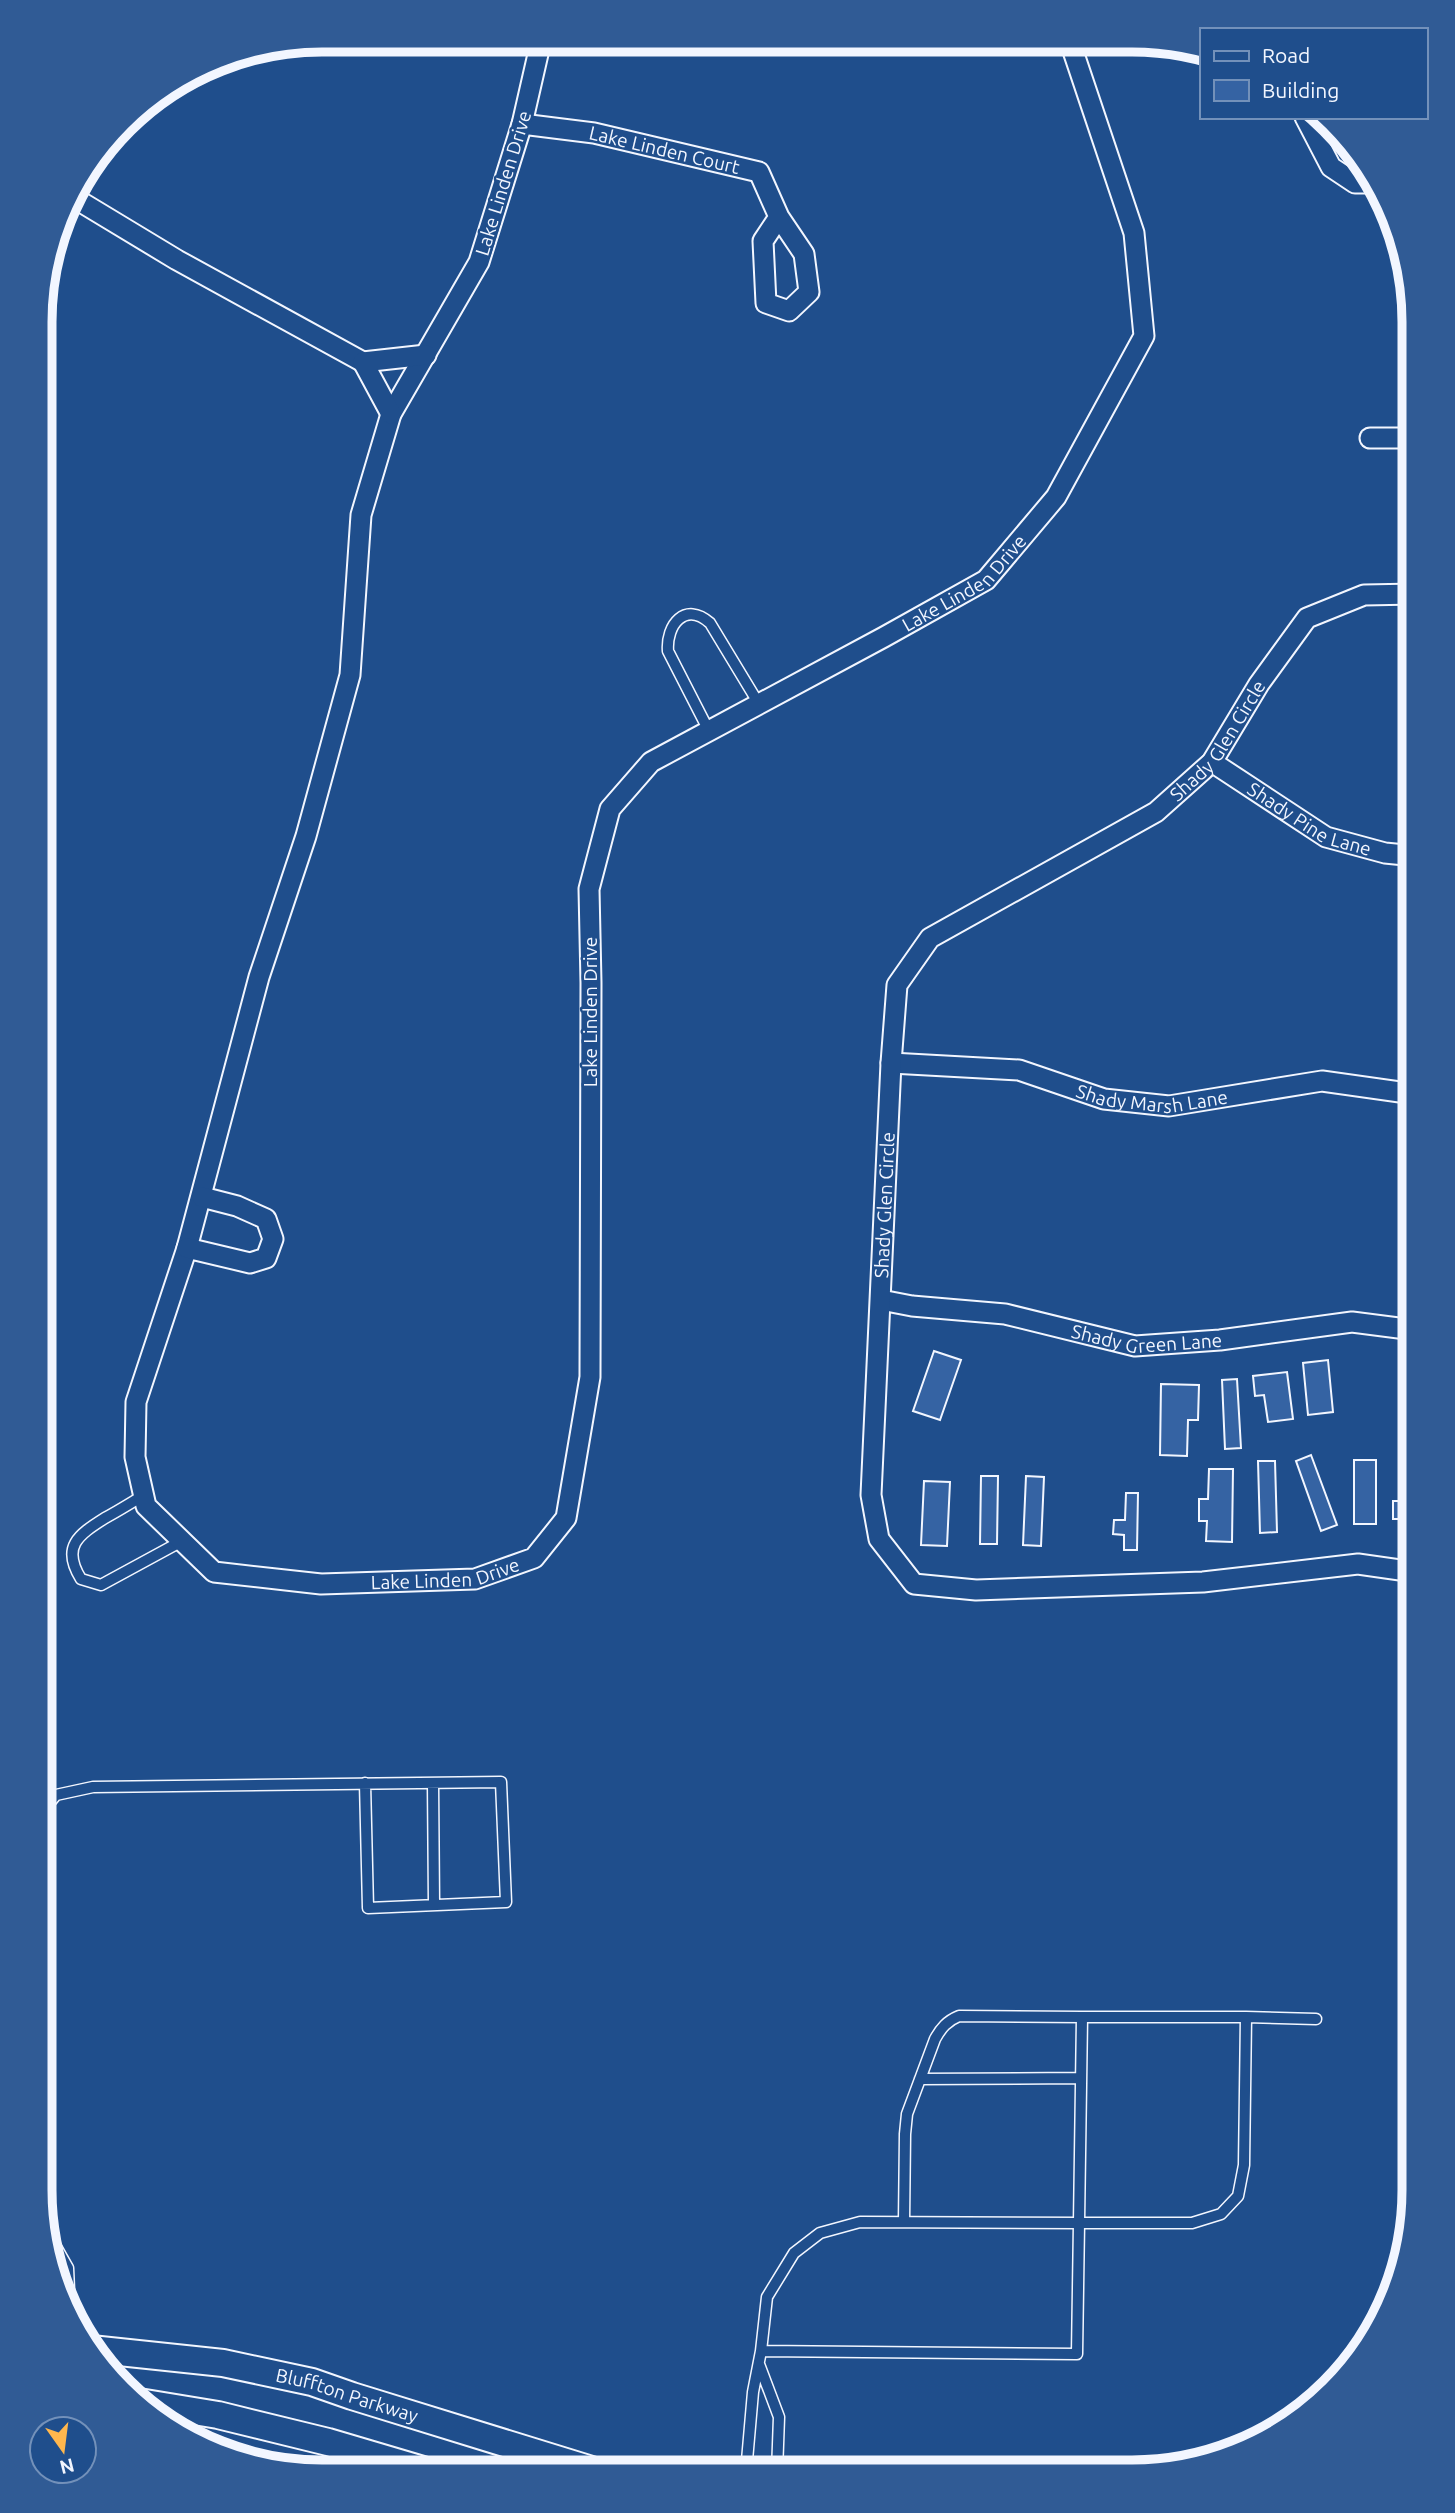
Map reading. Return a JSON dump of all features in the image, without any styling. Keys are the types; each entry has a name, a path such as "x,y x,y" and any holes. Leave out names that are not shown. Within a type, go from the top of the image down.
{"main road":[{"name":"Bluffton Parkway","path":"104,2349 223,2363 312,2382 559,2460"},
{"path":"158,2405 218,2415 389,2460"}],"street":[{"name":"Lake Linden Drive","path":"538,52 522,124 479,262 391,414 361,515 350,675 306,836 259,977 187,1248 136,1402 135,1457 146,1506 214,1572 321,1584 475,1579 534,1558 566,1518 590,1377 589,890 610,809 651,762 986,580 1056,497 1144,336 1134,233 1073,52"},
{"path":"1307,119 1331,167 1355,183 1363,183"},
{"name":"Lake Linden Court","path":"522,124 594,133 759,172 779,217"},
{"path":"81,202 177,260 363,362 391,414"},
{"path":"363,362 426,355"},
{"path":"1370,438 1402,438"},
{"name":"Shady Glen Circle","path":"1402,594 1364,595 1307,618 1259,684 1212,762 1156,813 930,938 897,985 870,1495 879,1539 914,1584 976,1590 1203,1582 1358,1564 1402,1570"},
{"name":"Shady Pine Lane","path":"1212,762 1326,837 1385,853 1402,855"},
{"name":"Shady Marsh Lane","path":"891,1063 1019,1070 1104,1099 1169,1106 1322,1082 1402,1092"},
{"path":"187,1248 250,1263 266,1258 273,1239 266,1219 237,1206 202,1196"},
{"name":"Shady Green Lane","path":"881,1300 912,1306 1005,1314 1135,1346 1220,1340 1352,1322 1402,1328"}],"lane":[{"path":"709,731 668,651 667,639 673,624 679,618 691,615 704,618 710,623 759,704"},
{"path":"144,1495 75,1539 73,1566 81,1579 101,1585 182,1541"},
{"path":"52,1800 56,1795 93,1787 365,1783 501,1782 506,1902 368,1908 365,1783"},
{"path":"433,1783 434,1905"},
{"path":"904,2222 907,2114 934,2039 941,2028 958,2015 1316,2019"},
{"path":"761,2351 1077,2354 1082,2017"},
{"path":"747,2460 753,2392 767,2297 794,2253 820,2233 860,2222 1192,2223 1221,2214 1238,2196 1244,2165 1246,2017"},
{"path":"920,2079 1081,2078"},
{"path":"61,2255 68,2268 69,2282"},
{"path":"759,2363 779,2417 777,2460"}],"building":[{"path":"934,1351 961,1360 940,1420 913,1411"},
{"path":"1328,1360 1333,1412 1308,1415 1303,1363"},
{"path":"1287,1372 1293,1419 1268,1422 1264,1395 1255,1396 1253,1376"},
{"path":"1237,1379 1241,1448 1225,1449 1222,1380"},
{"path":"1161,1384 1199,1385 1198,1420 1188,1420 1187,1456 1160,1455"},
{"path":"1311,1455 1337,1525 1321,1531 1296,1461"},
{"path":"1354,1460 1376,1460 1376,1524 1354,1524"},
{"path":"1258,1461 1275,1461 1277,1532 1260,1533"},
{"path":"1209,1469 1233,1469 1232,1542 1206,1541 1207,1521 1199,1521 1199,1499 1208,1499"},
{"path":"981,1476 998,1476 997,1544 980,1544"},
{"path":"1026,1476 1044,1477 1041,1546 1023,1545"},
{"path":"924,1481 950,1482 947,1546 921,1545"},
{"path":"1126,1493 1138,1493 1137,1550 1124,1550 1124,1535 1113,1534 1114,1520 1125,1520"},
{"path":"1393,1501 1402,1501 1402,1527 1401,1519 1393,1519"}]}
